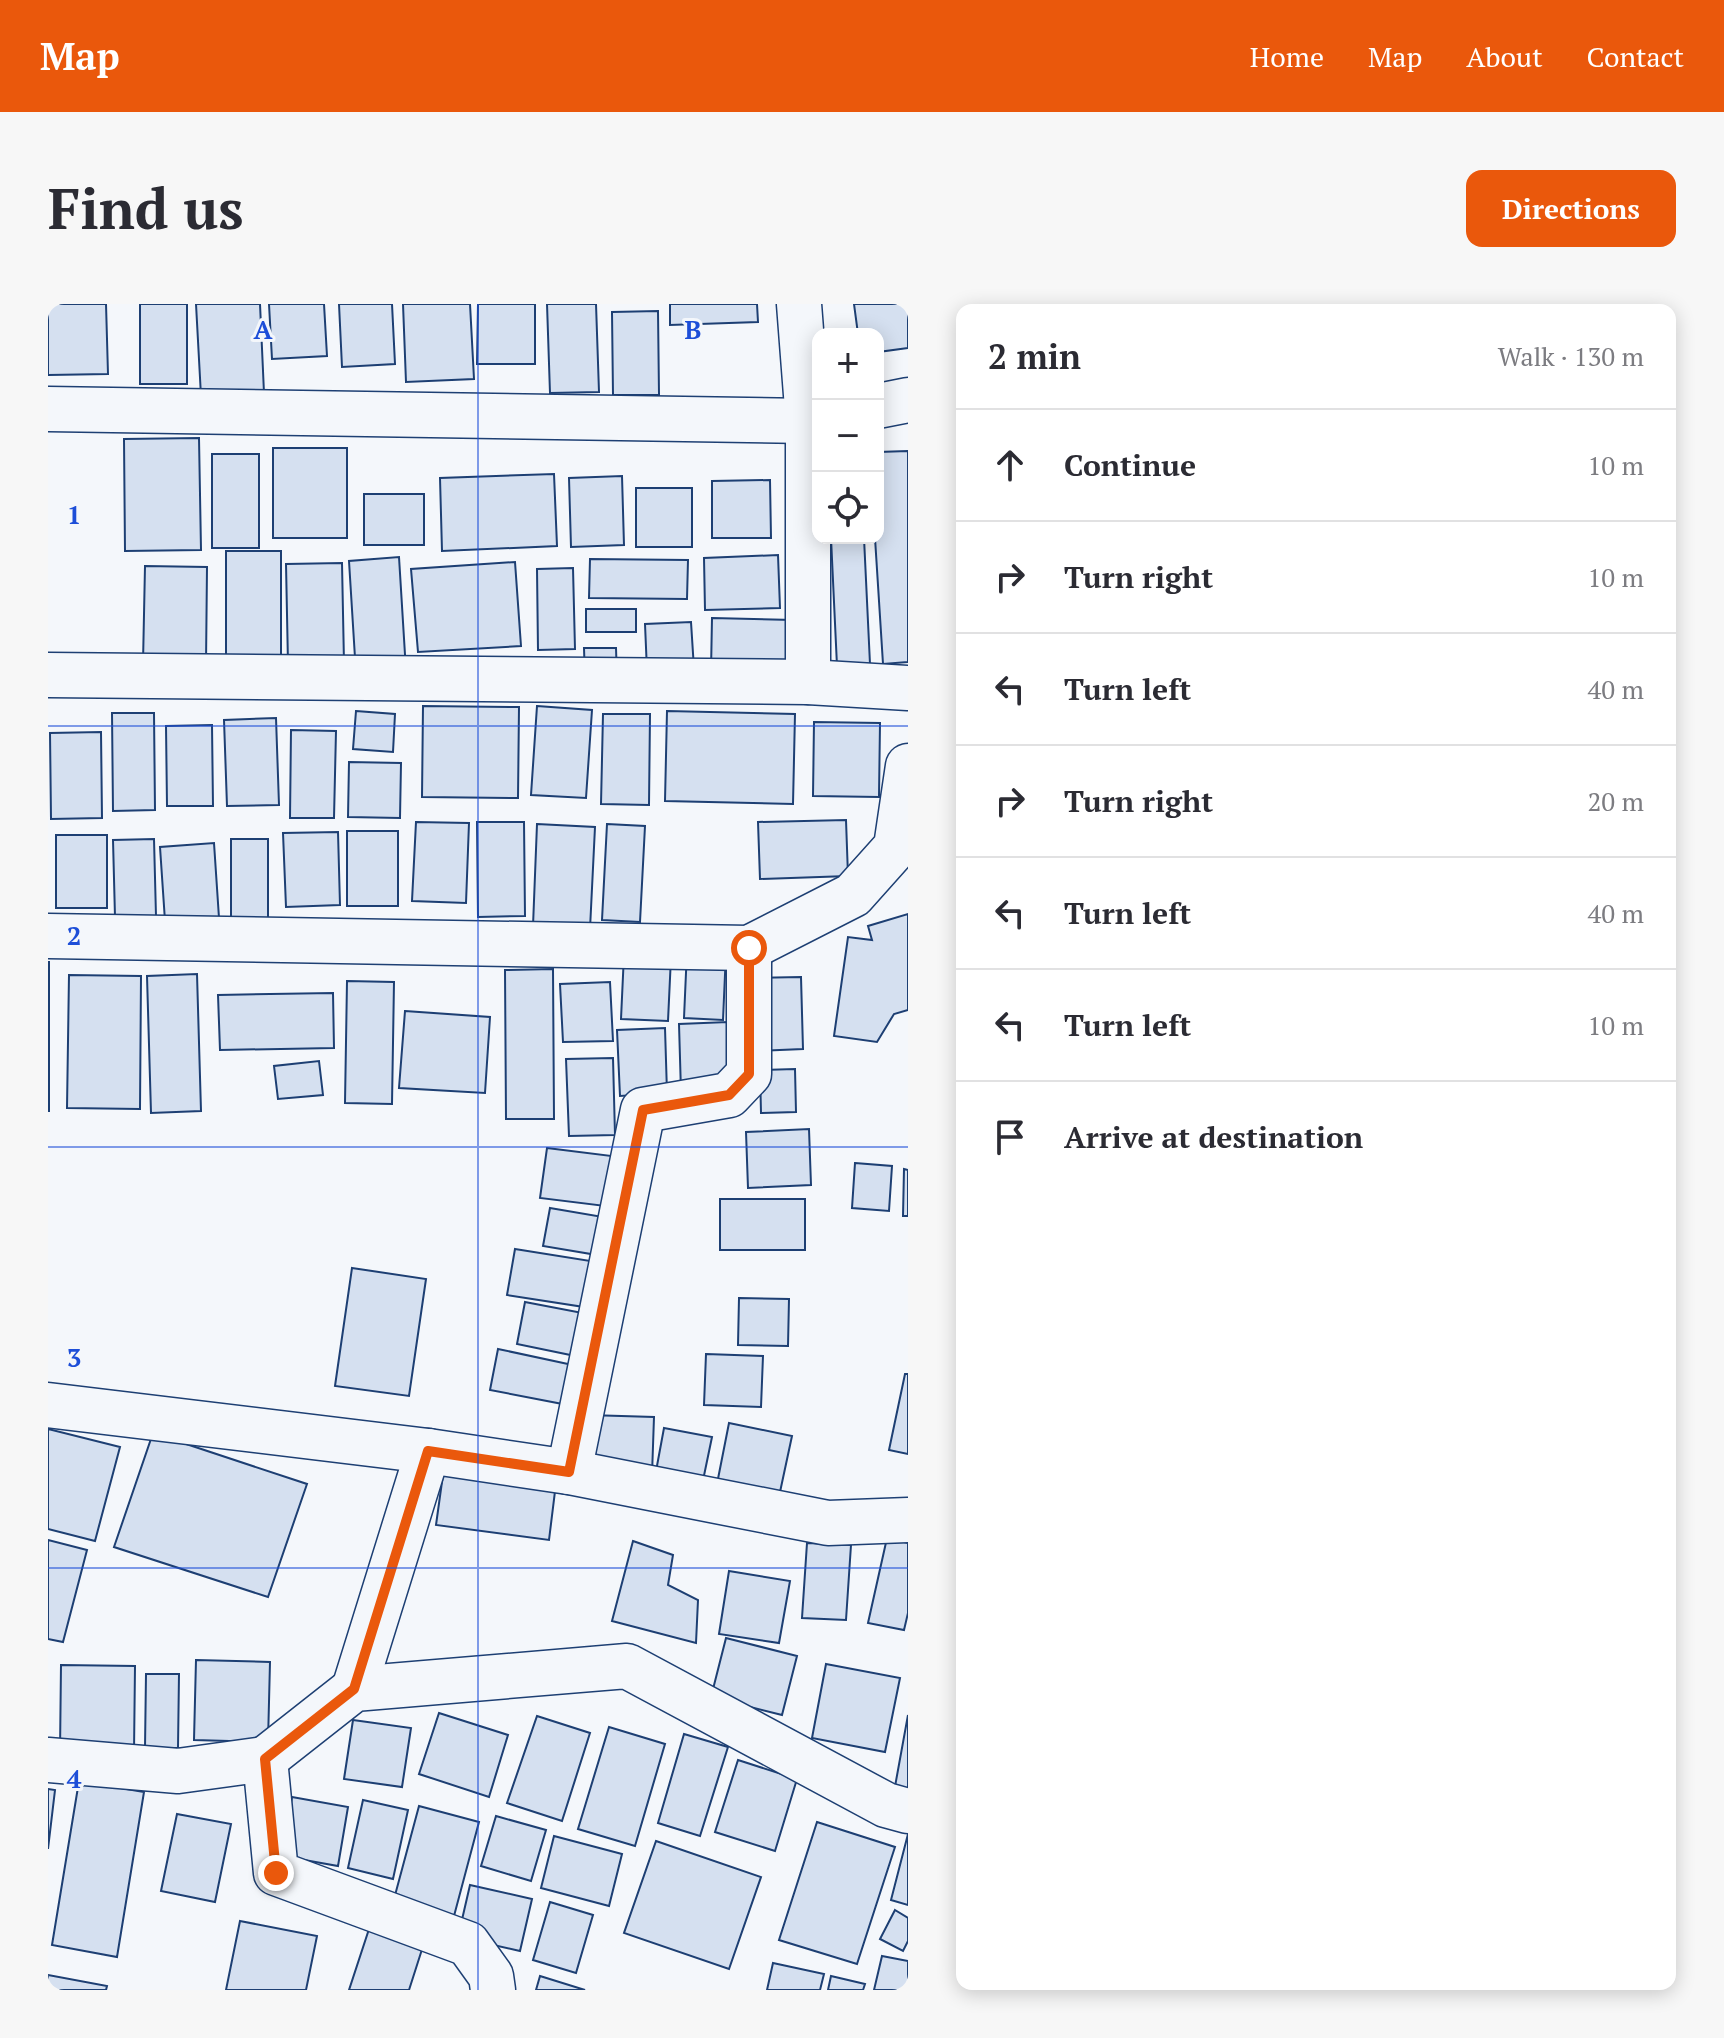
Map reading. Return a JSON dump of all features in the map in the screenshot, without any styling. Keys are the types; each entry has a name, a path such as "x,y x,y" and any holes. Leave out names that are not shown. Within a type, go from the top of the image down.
{"street":[{"path":"799,304 812,412"},
{"path":"884,405 908,400"},
{"path":"48,409 812,420"},
{"path":"808,682 812,472"},
{"path":"48,675 808,682 908,688"},
{"path":"48,936 749,948 853,895 902,848 908,766"},
{"path":"569,1472 643,1110 729,1095 749,1074 749,948"},
{"path":"48,1405 428,1451 569,1472 828,1523 908,1520"},
{"path":"354,1689 428,1451"},
{"path":"48,1760 178,1771 265,1759 354,1689 627,1666 886,1805 908,1811"},
{"path":"265,1759 276,1873 468,1944 491,1976 493,1990"}],"building":[{"path":"48,304 106,304 108,374 48,375"},
{"path":"140,304 187,304 187,384 140,384"},
{"path":"196,304 260,304 264,393 201,396"},
{"path":"269,304 324,304 327,356 272,359"},
{"path":"339,304 392,304 395,364 342,367"},
{"path":"403,304 470,304 474,379 406,382"},
{"path":"478,304 535,304 535,364 477,364"},
{"path":"547,304 596,304 599,392 550,393"},
{"path":"670,304 757,304 758,322 670,325"},
{"path":"854,304 908,304 908,348 884,351 884,328 857,328"},
{"path":"658,311 659,395 613,395 612,312"},
{"path":"199,438 201,550 125,551 124,439"},
{"path":"273,448 347,448 347,538 273,538"},
{"path":"908,451 908,662 883,664 875,544 884,544 884,452"},
{"path":"212,454 259,454 259,548 212,548"},
{"path":"554,474 557,546 442,551 440,478"},
{"path":"622,476 624,545 571,547 569,478"},
{"path":"770,480 771,538 712,538 712,481"},
{"path":"636,488 692,488 692,547 636,547"},
{"path":"364,494 424,494 424,545 364,545"},
{"path":"831,544 864,544 870,664 837,666"},
{"path":"226,551 281,551 281,658 226,658"},
{"path":"778,555 780,608 705,610 704,558"},
{"path":"399,557 406,671 356,674 349,561"},
{"path":"590,559 688,560 687,599 589,598"},
{"path":"515,562 521,646 418,652 411,569"},
{"path":"342,563 344,663 288,664 286,564"},
{"path":"145,566 207,567 206,664 143,663"},
{"path":"573,568 575,649 538,650 537,569"},
{"path":"586,609 636,609 636,632 586,632"},
{"path":"712,618 793,620 792,672 711,671"},
{"path":"691,622 694,669 647,671 645,624"},
{"path":"584,648 616,648 617,679 585,680"},
{"path":"423,706 519,707 518,798 422,797"},
{"path":"537,706 592,710 586,798 531,795"},
{"path":"356,711 395,714 393,752 353,749"},
{"path":"667,711 795,714 793,804 665,801"},
{"path":"112,713 154,713 155,810 113,811"},
{"path":"603,714 650,714 649,805 601,804"},
{"path":"276,718 279,805 227,806 224,720"},
{"path":"814,722 880,723 879,797 813,796"},
{"path":"212,725 213,806 167,806 166,726"},
{"path":"291,730 336,731 334,818 290,818"},
{"path":"101,732 102,818 51,819 50,733"},
{"path":"349,762 401,763 400,818 348,817"},
{"path":"846,820 848,876 760,879 758,822"},
{"path":"416,822 469,823 466,903 412,901"},
{"path":"477,822 524,822 525,916 478,917"},
{"path":"537,824 595,827 590,929 533,926"},
{"path":"607,824 645,826 640,922 602,920"},
{"path":"347,831 398,831 398,906 347,906"},
{"path":"338,832 340,905 286,907 283,833"},
{"path":"56,835 107,835 107,908 56,908"},
{"path":"154,839 156,916 115,917 113,840"},
{"path":"231,839 268,839 268,918 231,918"},
{"path":"214,843 219,918 165,921 160,847"},
{"path":"908,914 908,1010 894,1014 877,1042 834,1036 848,937 872,940 868,926"},
{"path":"687,950 726,952 723,1020 684,1018"},
{"path":"624,954 671,957 668,1021 621,1019"},
{"path":"49,962 49,1111 48,1111"},
{"path":"553,969 554,1119 506,1119 505,970"},
{"path":"197,974 201,1111 151,1113 147,976"},
{"path":"69,975 141,976 140,1109 67,1108"},
{"path":"801,977 803,1049 757,1051 754,978"},
{"path":"347,981 394,982 392,1104 345,1103"},
{"path":"610,982 613,1041 563,1042 560,984"},
{"path":"333,993 334,1048 220,1050 218,995"},
{"path":"405,1011 490,1017 485,1093 399,1088"},
{"path":"728,1022 729,1090 681,1092 679,1024"},
{"path":"665,1028 667,1093 620,1096 617,1030"},
{"path":"613,1058 615,1135 569,1136 566,1059"},
{"path":"319,1061 323,1095 278,1099 274,1066"},
{"path":"795,1069 796,1112 761,1113 760,1070"},
{"path":"809,1129 811,1185 748,1188 746,1132"},
{"path":"547,1148 620,1157 613,1207 540,1198"},
{"path":"855,1163 892,1166 889,1211 852,1208"},
{"path":"904,1169 908,1170 908,1216 903,1216"},
{"path":"720,1199 805,1199 805,1250 720,1250"},
{"path":"550,1208 603,1217 597,1255 543,1246"},
{"path":"515,1249 603,1263 597,1309 507,1295"},
{"path":"352,1268 426,1279 409,1396 335,1386"},
{"path":"739,1298 789,1299 788,1346 738,1345"},
{"path":"525,1302 593,1315 585,1358 517,1344"},
{"path":"498,1349 582,1367 573,1406 490,1390"},
{"path":"706,1354 763,1356 761,1407 704,1405"},
{"path":"905,1374 908,1374 908,1454 889,1450"},
{"path":"588,1415 654,1417 652,1475 586,1473"},
{"path":"729,1423 792,1436 777,1506 715,1494"},
{"path":"664,1428 712,1437 701,1490 654,1482"},
{"path":"48,1429 120,1447 95,1541 48,1529"},
{"path":"153,1433 307,1484 268,1597 114,1547"},
{"path":"445,1460 557,1475 549,1540 436,1525"},
{"path":"887,1538 908,1543 908,1613 904,1630 868,1623"},
{"path":"48,1540 87,1550 63,1642 48,1639"},
{"path":"633,1541 673,1555 668,1585 698,1600 696,1643 612,1621"},
{"path":"807,1543 851,1545 846,1620 802,1618"},
{"path":"729,1571 790,1581 779,1643 719,1634"},
{"path":"726,1638 797,1656 782,1715 711,1697"},
{"path":"196,1660 270,1662 268,1742 194,1740"},
{"path":"826,1664 900,1678 885,1752 812,1738"},
{"path":"61,1665 135,1666 134,1752 60,1752"},
{"path":"146,1674 179,1674 178,1748 145,1748"},
{"path":"439,1713 508,1735 489,1797 419,1774"},
{"path":"908,1715 908,1806 892,1803"},
{"path":"537,1716 590,1733 562,1821 507,1803"},
{"path":"353,1720 411,1728 402,1787 344,1779"},
{"path":"609,1727 665,1744 635,1846 578,1829"},
{"path":"684,1734 728,1747 700,1836 658,1823"},
{"path":"738,1760 797,1779 775,1851 715,1832"},
{"path":"79,1781 144,1792 117,1957 52,1945"},
{"path":"48,1789 55,1790 48,1849"},
{"path":"292,1797 348,1807 338,1866 282,1856"},
{"path":"363,1800 408,1810 393,1879 348,1868"},
{"path":"419,1806 479,1822 454,1916 394,1899"},
{"path":"177,1814 231,1824 215,1902 161,1891"},
{"path":"496,1816 546,1830 531,1881 481,1866"},
{"path":"817,1822 895,1847 857,1964 779,1940"},
{"path":"908,1834 908,1905 891,1900"},
{"path":"554,1836 622,1854 609,1906 541,1888"},
{"path":"656,1841 761,1877 729,1969 624,1933"},
{"path":"470,1885 532,1899 520,1951 458,1937"},
{"path":"550,1902 593,1915 576,1973 533,1960"},
{"path":"895,1910 908,1918 908,1941 903,1951 880,1939"},
{"path":"240,1921 317,1936 306,1990 226,1990"},
{"path":"371,1923 425,1940 409,1990 349,1990"},
{"path":"882,1956 908,1961 908,1990 874,1990"},
{"path":"773,1963 824,1974 820,1990 767,1990"},
{"path":"48,1975 107,1986 106,1990 48,1990"},
{"path":"540,1976 585,1990 536,1990"},
{"path":"831,1976 865,1984 863,1990 828,1990"}],"route":[{"path":"276,1873 265,1759 354,1689 428,1451 569,1472 643,1110 729,1095 749,1074 749,948"}]}
